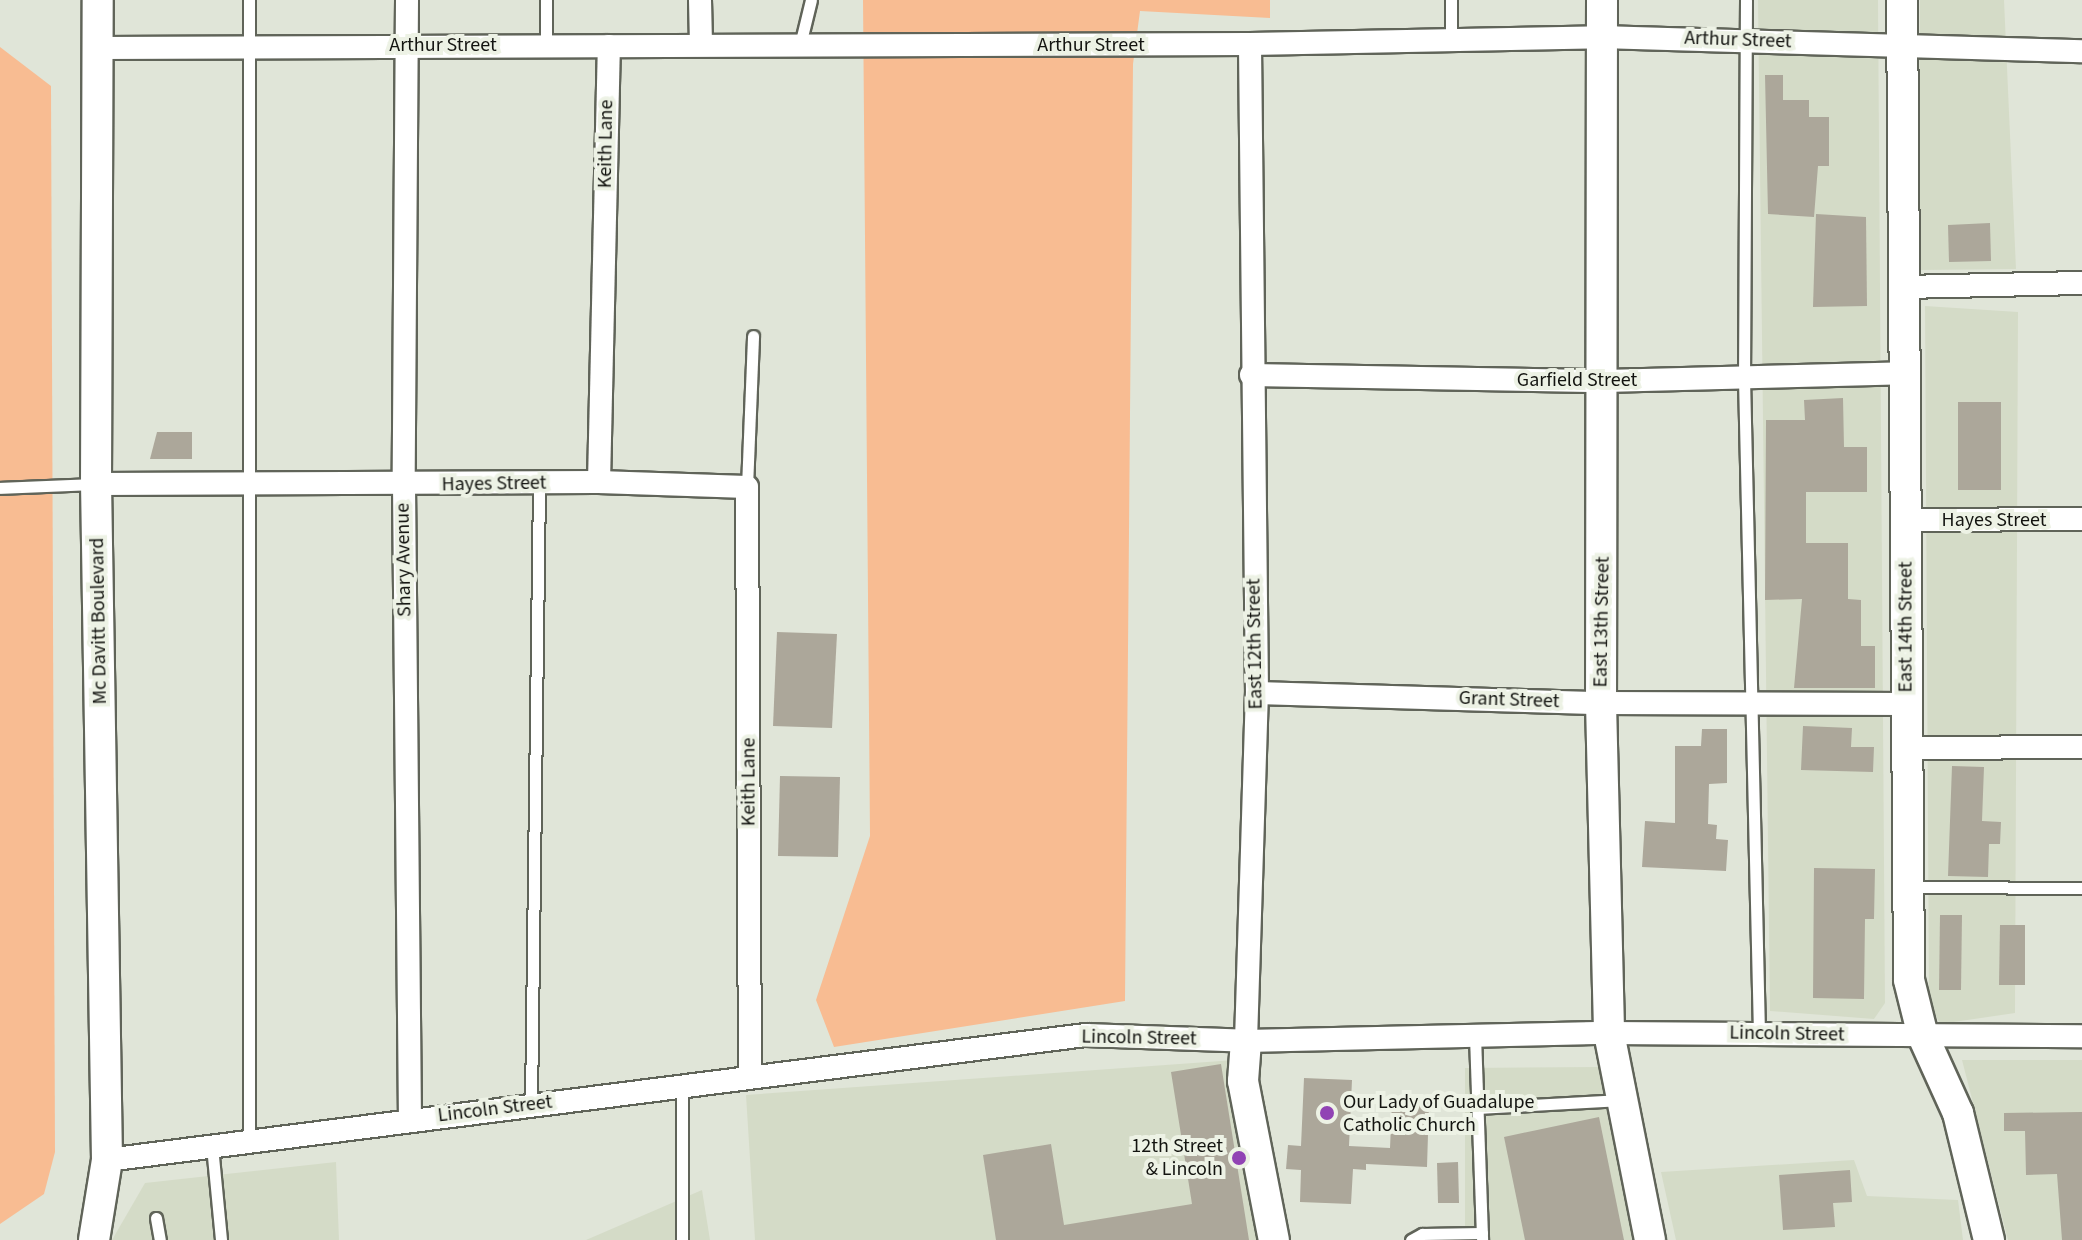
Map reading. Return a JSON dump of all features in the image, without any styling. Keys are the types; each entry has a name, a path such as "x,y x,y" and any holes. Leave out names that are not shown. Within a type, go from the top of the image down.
{"street":[{"name":"Mc Davitt Boulevard","path":"94,1240 107,1160 96,484 98,0"},
{"name":"Shary Avenue","path":"407,0 404,485 410,1120"},
{"path":"700,0 701,43"},
{"name":"East 13th Street","path":"1602,0 1604,381 1601,703 1609,1033 1650,1240"},
{"name":"East 14th Street","path":"1902,0 1909,980 1923,1036 1958,1113 1989,1240"},
{"name":"Arthur Street","path":"99,48 407,44 1250,44 1602,37 1746,39 1902,49 2082,51"},
{"name":"East 12th Street","path":"1250,44 1251,375 1257,693 1243,1081 1274,1240"},
{"name":"Keith Lane","path":"599,482 609,46"},
{"path":"1904,287 2082,283"},
{"name":"Garfield Street","path":"1251,375 1604,381 1904,373"},
{"name":"Hayes Street","path":"96,484 599,482 747,487"},
{"name":"Keith Lane","path":"747,487 750,1076"},
{"name":"Hayes Street","path":"1905,520 2082,519"},
{"name":"Grant Street","path":"1257,693 1601,703 1906,704"},
{"path":"1907,748 2082,747"},
{"name":"Lincoln Street","path":"107,1160 1086,1035 1246,1041 1609,1033 2082,1036"}],"lane":[{"path":"249,0 249,1141"},
{"path":"546,0 546,45"},
{"path":"800,45 811,0"},
{"path":"1451,0 1451,40"},
{"path":"1746,0 1744,378 1759,1034"},
{"path":"747,487 753,336"},
{"path":"531,1104 539,483"},
{"path":"0,488 96,484"},
{"path":"1907,887 2082,888"},
{"path":"1411,1240 1422,1234 1482,1236 1475,1036"},
{"path":"682,1085 682,1240"},
{"path":"1478,1108 1622,1100"},
{"path":"212,1146 221,1240"},
{"path":"156,1218 160,1240"}],"shaded area":[{"path":"863,0 1270,0 1270,18 1140,11 1133,64 1125,1001 834,1047 816,1000 870,836"},
{"path":"1758,0 1878,0 1885,1003 1874,1019 1770,1011"},
{"path":"1920,0 2004,0 2016,269 1918,270"},
{"path":"0,47 51,86 55,1152 44,1194 0,1224"},
{"path":"1925,306 2018,312 2015,1013 1940,1024 1929,1002"},
{"path":"1235,1060 1263,1240 755,1240 746,1095"},
{"path":"1962,1060 2082,1060 2082,1240 2008,1240"},
{"path":"1599,1067 1633,1240 1465,1240 1465,1068"},
{"path":"1854,1160 1867,1196 1958,1200 1963,1240 1676,1240 1661,1172"},
{"path":"336,1162 339,1240 112,1240 145,1183"},
{"path":"702,1190 710,1240 586,1240"}],"building":[{"path":"1765,75 1783,75 1783,100 1809,100 1809,117 1829,117 1829,166 1818,166 1814,217 1768,214"},
{"path":"1816,214 1866,217 1867,306 1813,307"},
{"path":"1990,223 1991,261 1949,262 1948,225"},
{"path":"1843,398 1844,447 1867,447 1867,492 1806,492 1806,543 1848,543 1848,599 1861,600 1861,646 1875,646 1875,688 1794,688 1802,599 1765,600 1766,420 1805,420 1804,400"},
{"path":"1958,402 2001,402 2001,490 1958,490"},
{"path":"157,432 192,432 192,459 150,459"},
{"path":"777,632 837,634 832,728 773,726"},
{"path":"1803,726 1852,728 1851,747 1874,747 1873,772 1801,770"},
{"path":"1702,729 1727,729 1727,783 1709,784 1708,824 1717,825 1716,839 1728,840 1726,871 1642,867 1645,821 1675,823 1675,746 1701,746"},
{"path":"1952,766 1984,767 1982,821 2001,822 2000,844 1989,844 1988,877 1948,876"},
{"path":"780,776 840,777 838,857 778,856"},
{"path":"1814,868 1875,869 1874,919 1865,919 1864,999 1813,998"},
{"path":"1940,915 1962,915 1961,990 1939,990"},
{"path":"2000,925 2025,925 2025,985 1999,985"},
{"path":"1221,1064 1249,1240 996,1240 983,1155 1051,1144 1064,1225 1192,1204 1171,1072"},
{"name":"Our Lady of Guadalupe Catholic Church","path":"1304,1078 1352,1080 1349,1146 1390,1148 1392,1101 1429,1102 1427,1167 1366,1164 1366,1170 1353,1169 1351,1204 1300,1202 1301,1170 1286,1169 1288,1145 1301,1146"},
{"path":"2082,1112 2082,1240 2062,1240 2057,1174 2026,1175 2025,1131 2004,1131 2004,1113"},
{"path":"1599,1117 1624,1240 1525,1240 1504,1137"},
{"path":"1458,1162 1459,1203 1438,1203 1437,1163"},
{"path":"1850,1170 1852,1202 1833,1203 1835,1227 1783,1230 1779,1175"}],"place":[{"name":"Our Lady of Guadalupe Catholic Church","path":"1327,1113"},
{"name":"12th Street & Lincoln","path":"1239,1158"}]}
